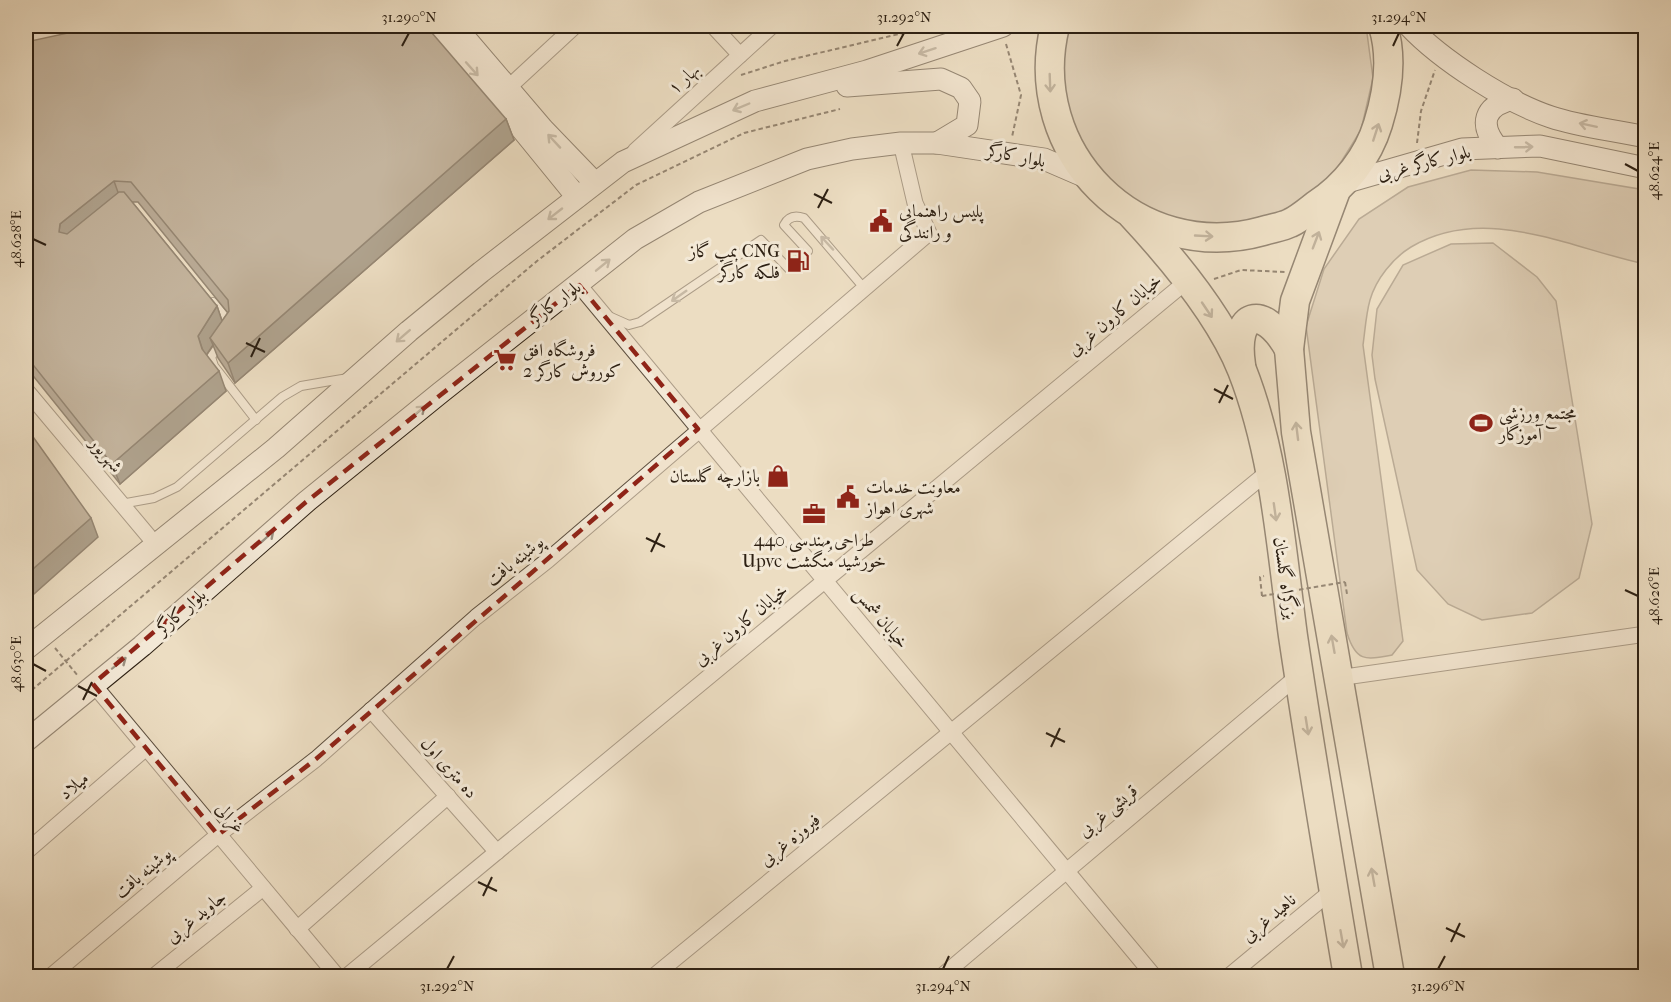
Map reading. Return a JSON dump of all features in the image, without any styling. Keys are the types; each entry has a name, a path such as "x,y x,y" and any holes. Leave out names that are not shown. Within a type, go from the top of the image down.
{"highway":[{"path":"1055,26 1049,50 1050,96 1064,140 1088,178 1132,215 1183,235 1237,238 1290,223 1340,188 1373,141 1388,92 1388,41 1383,26"},
{"name":"بزرگراه گلستان","path":"1340,188 1295,301 1289,349 1296,432 1389,976"},
{"name":"بزرگراه گلستان","path":"1132,215 1160,244 1222,332 1241,368 1264,436 1299,675 1348,976"},
{"path":"1241,368 1239,335 1243,326 1251,320 1262,318 1272,324 1289,349"}],"main road":[{"path":"432,26 484,82 577,197"},
{"path":"455,26 543,129 596,183"},
{"path":"26,649 276,448 481,272 623,162 754,101 804,88 1002,26"},
{"path":"1409,26 1441,54 1478,81 1551,117 1646,137"},
{"path":"804,88 941,79 961,88 970,101 967,125 937,143"},
{"path":"1498,148 1487,134 1486,117 1497,103 1513,99"},
{"name":"بلوار کارگر","path":"26,741 142,646 306,502 635,239 699,202 761,175 807,159 852,149 901,144 937,143 1044,159 1088,178"},
{"name":"بلوار کارگر غربی","path":"1340,188 1462,149 1540,146 1646,168"}],"street":[{"path":"509,87 575,26"},
{"path":"713,26 740,62"},
{"name":"بهار ۱","path":"623,162 776,29"},
{"name":"پوشینه بافت","path":"51,976 218,835 316,759 929,233 915,203 901,144"},
{"name":"خیابان کارون غربی","path":"347,976 1189,284"},
{"name":"خیابان شمس","path":"579,285 1154,976"},
{"name":"شهریور","path":"26,390 156,545"},
{"name":"فیروزه غربی","path":"654,976 1269,471"},
{"path":"1338,678 1646,634"},
{"name":"قریشی غربی","path":"942,976 1299,675"},
{"name":"غزالی","path":"91,686 146,748 337,976"},
{"name":"ده متری اول","path":"371,710 497,852"},
{"name":"میلاد","path":"26,852 146,748"},
{"path":"297,929 448,796"},
{"name":"جاوید غربی","path":"154,976 263,888"},
{"name":"ناهید غربی","path":"1229,976 1334,889"}],"lane":[{"path":"602,313 629,325 640,322 761,240 789,268 808,251 784,225 792,217 798,216 804,218 824,239 864,288"},
{"path":"208,297 230,324 231,330"},
{"path":"225,337 211,357 214,366 256,420"},
{"path":"121,504 154,498 177,487 282,397 301,386 358,376"}],"path":[{"path":"776,29 790,26"},
{"path":"740,62 732,77 785,61 933,26"},
{"path":"1002,26 1021,95 1008,154"},
{"path":"1414,163 1421,111 1441,54"},
{"path":"26,695 537,261 636,185 744,133 840,109"},
{"path":"1189,284 1241,270 1305,272"},
{"path":"1260,577 1262,596 1345,582 1347,599"},
{"path":"44,634 91,686"}],"highlighted area":[{"path":"579,285 698,429 316,759 218,835 93,684 306,502"}],"shaded area":[{"path":"1067,26 1366,26 1373,78 1361,130 1333,175 1291,209 1241,226 1188,225 1138,207 1097,173 1070,127 1060,75"},
{"path":"1471,170 1537,172 1645,190 1645,264 1527,233 1498,229 1468,229 1439,234 1411,247 1386,270 1376,284 1370,300 1363,345 1403,641 1392,655 1375,658 1363,657 1354,649 1347,633 1306,326 1324,269 1359,219 1408,187"},
{"name":"مجتمع ورزشی آموزگار","path":"1493,243 1537,277 1556,301 1592,524 1579,578 1532,613 1482,620 1448,604 1417,570 1375,379 1372,355 1377,309 1403,265 1451,244"}],"building":[{"path":"100,26 426,26 506,119 228,363 210,338 229,311 228,300 131,182 114,181 60,224 59,232 67,234 119,192 124,192 217,306 198,336 202,349 219,371 112,464 26,356 26,42"},
{"path":"1646,26 1646,42 1641,41"},
{"path":"26,427 91,518 26,575"}],"place":[{"name":"پلیس راهنمایی و رانندگی","path":"881,221"},
{"name":"پمپ گاز CNG فلکه کارگر","path":"798,261"},
{"name":"فروشگاه افق کوروش کارگر 2","path":"505,360"},
{"name":"مجتمع ورزشی آموزگار","path":"1481,423"},
{"name":"بازارچه گلستان","path":"778,476"},
{"name":"معاونت خدمات شهری اهواز","path":"848,497"},
{"name":"طراحی مهندسی 440 Upvc خورشید مُنگشت","path":"814,514"}]}
